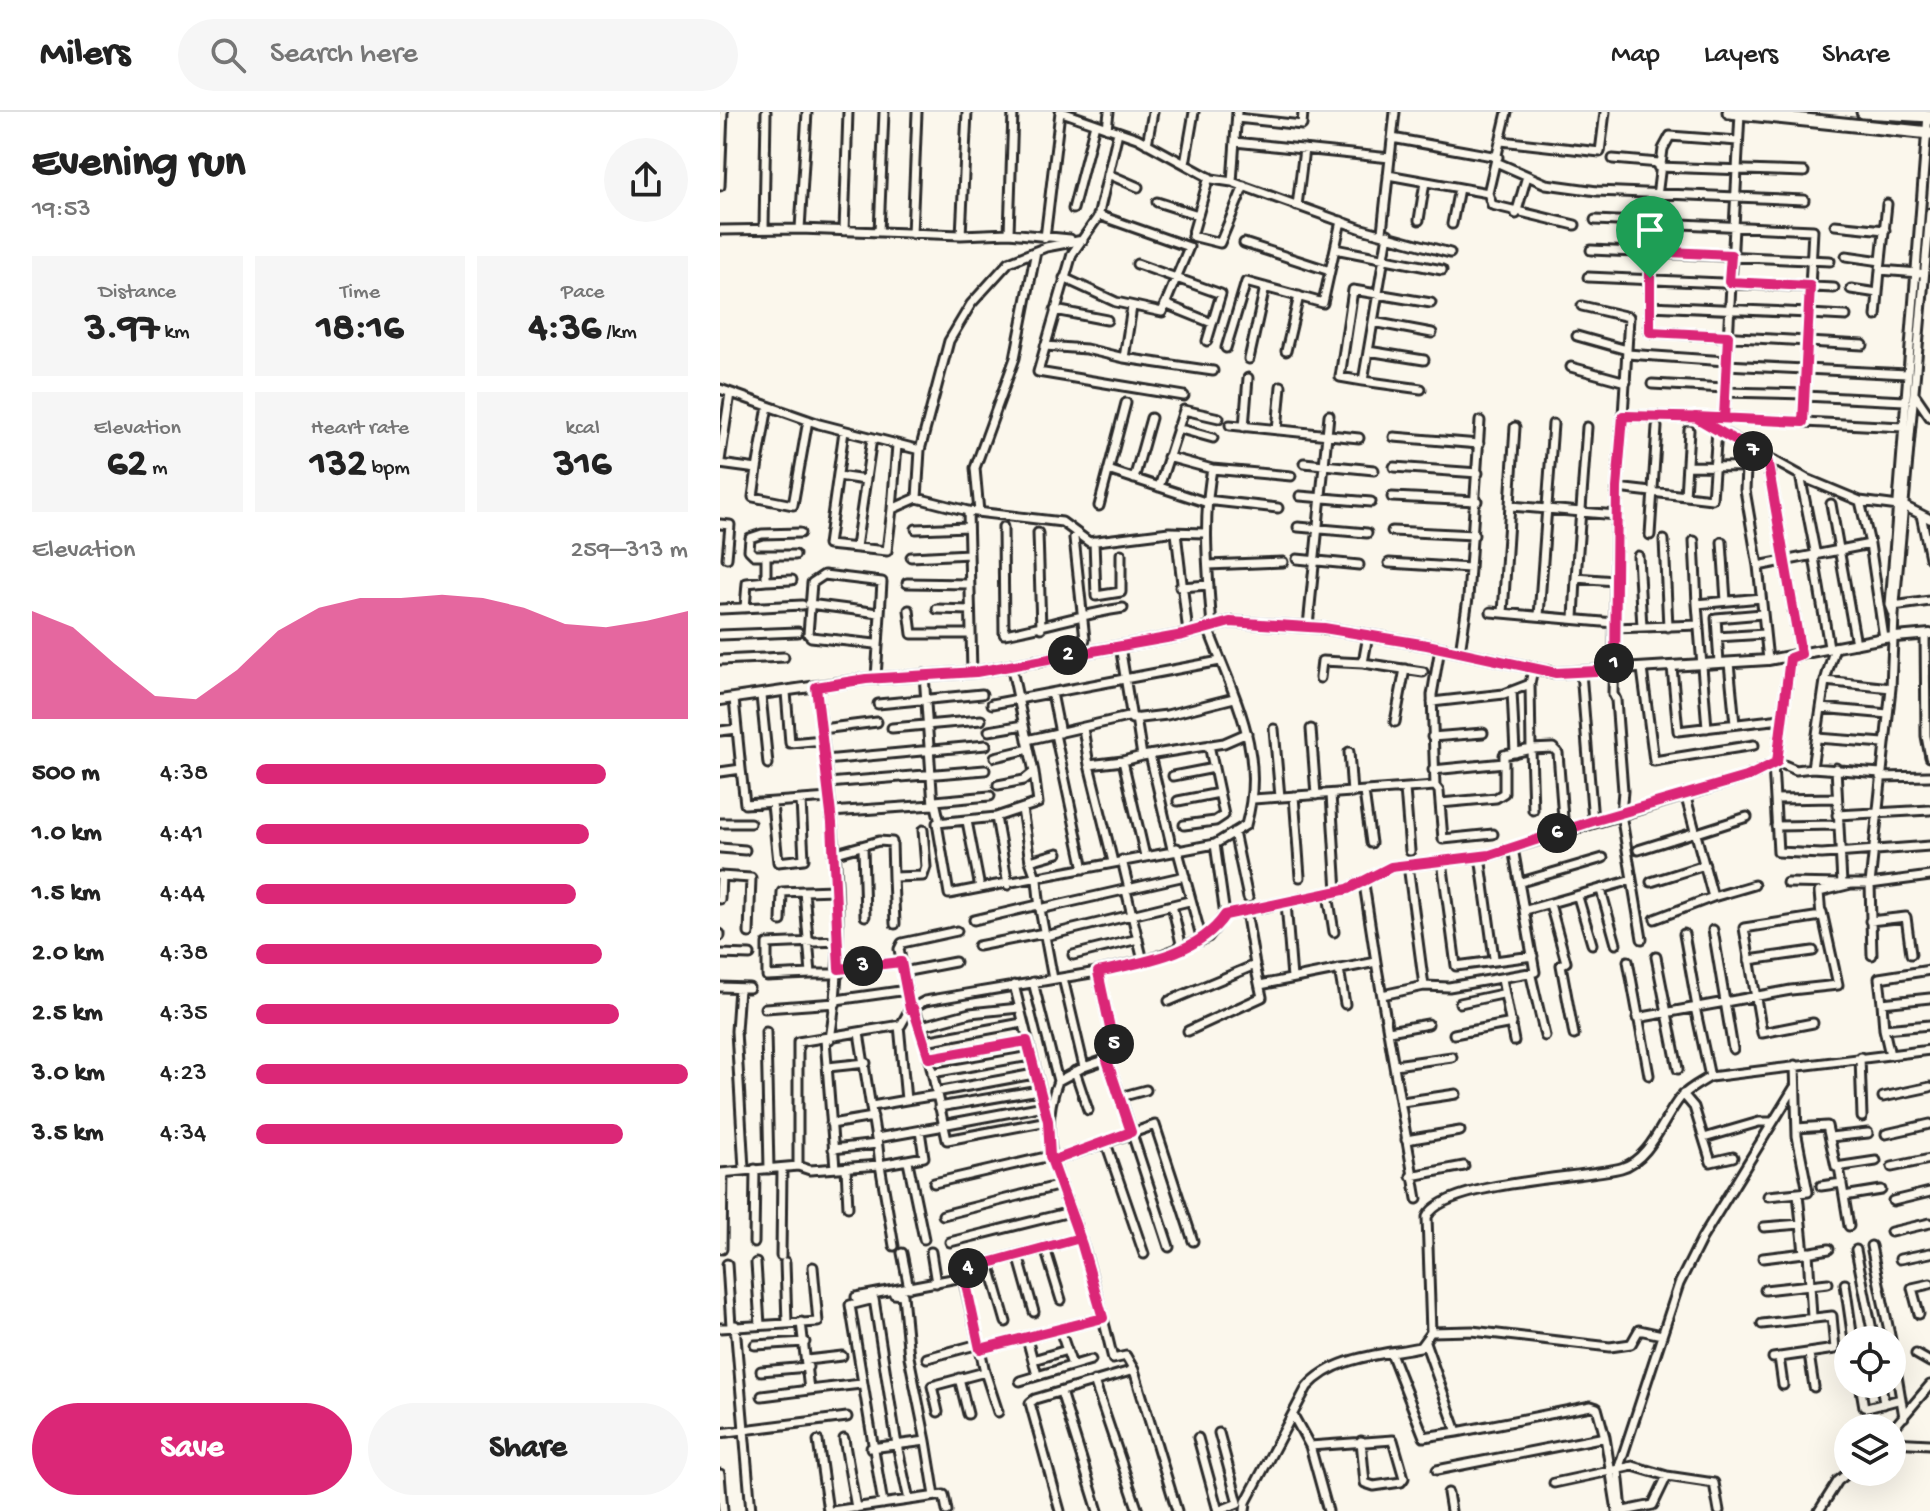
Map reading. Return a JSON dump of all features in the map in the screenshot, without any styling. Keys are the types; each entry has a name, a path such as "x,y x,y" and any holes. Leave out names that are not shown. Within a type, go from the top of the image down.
{"main road":[{"path":"1863,112 1928,115"},
{"path":"1734,113 1928,133"}],"street":[{"path":"720,186 723,112"},
{"path":"764,228 766,112"},
{"path":"800,229 807,112"},
{"path":"844,231 848,112"},
{"path":"879,232 884,112"},
{"path":"912,234 917,112"},
{"path":"961,235 967,112"},
{"path":"1009,233 1013,112"},
{"path":"1045,238 1061,112 1147,144 1209,177 1450,253"},
{"path":"1107,128 1109,112"},
{"path":"1147,144 1153,112"},
{"path":"1185,164 1194,112"},
{"path":"1232,182 1237,115 1302,125 1303,112"},
{"path":"1363,381 1384,258 1395,112"},
{"path":"1507,112 1488,193 1492,205 1516,214 1575,225"},
{"path":"1501,141 1600,152 1605,112"},
{"path":"1724,418 1738,141 1734,113"},
{"path":"1888,638 1921,273 1928,115"},
{"path":"1073,209 1095,124"},
{"path":"1118,132 1098,215 1086,240 1072,254 1038,372 1184,396"},
{"path":"1738,141 1670,136 1658,165 1650,251 1650,332 1863,345"},
{"path":"1392,138 1497,159 1546,184 1656,195 1804,200"},
{"path":"1235,142 1390,158"},
{"path":"1297,206 1304,149"},
{"path":"1613,159 1736,171 1804,172"},
{"path":"1108,174 1138,187"},
{"path":"1388,175 1488,193"},
{"path":"1516,214 1527,176"},
{"path":"1064,278 1132,307 1162,312 1189,247 1209,177"},
{"path":"1419,220 1425,182"},
{"path":"1192,236 1220,243 1244,186"},
{"path":"1452,224 1459,188"},
{"path":"1157,202 1198,215"},
{"path":"1876,316 1887,204"},
{"path":"1930,213 1907,374 1910,391 1930,417"},
{"path":"1098,215 1189,247"},
{"path":"1595,220 1813,230 1803,422"},
{"path":"1226,348 1246,282 1323,303 1341,221"},
{"path":"1835,225 1885,230"},
{"path":"720,230 764,228 961,235 1009,233 1086,240"},
{"path":"917,498 920,450 949,341 971,304 1009,262 1036,251 1086,240"},
{"path":"1244,243 1330,271"},
{"path":"1335,249 1442,270"},
{"path":"1591,250 1830,261"},
{"path":"979,512 975,468 1015,358 1036,251"},
{"path":"1846,256 1881,261"},
{"path":"1137,264 1221,294 1207,341"},
{"path":"1880,270 1921,273"},
{"path":"1588,277 1834,288"},
{"path":"1249,359 1265,287"},
{"path":"1851,289 1878,293"},
{"path":"1421,389 1340,377 1344,338 1353,290 1431,303"},
{"path":"1286,351 1299,296"},
{"path":"1165,304 1212,323"},
{"path":"1582,306 1629,317 1617,488 1613,694 1622,776 1621,814 1642,939"},
{"path":"1650,306 1846,316"},
{"path":"1124,358 1132,307"},
{"path":"1055,310 1107,320"},
{"path":"1373,322 1432,333"},
{"path":"1577,336 1627,352 1726,363 1907,374"},
{"path":"1045,346 1086,349 1213,371"},
{"path":"1368,351 1424,360"},
{"path":"1571,367 1626,382"},
{"path":"1244,427 1248,378"},
{"path":"1652,384 1905,401"},
{"path":"1277,430 1281,386"},
{"path":"720,389 844,431 920,450"},
{"path":"1902,506 1903,427 1905,401 1910,391"},
{"path":"730,393 720,462 757,469"},
{"path":"1920,402 1930,399"},
{"path":"1099,506 1126,403"},
{"path":"768,406 753,497 793,505 808,420"},
{"path":"1159,487 1184,410 1219,418"},
{"path":"1308,626 1329,415"},
{"path":"1623,416 1903,427"},
{"path":"1695,417 1747,449 1800,475 1860,501 1902,506 1930,519"},
{"path":"1134,479 1151,418"},
{"path":"1460,652 1466,627 1477,501 1480,421"},
{"path":"1539,616 1553,424"},
{"path":"1230,425 1359,438"},
{"path":"1503,613 1515,427"},
{"path":"1574,619 1587,427"},
{"path":"1650,535 1657,427"},
{"path":"1177,428 1213,438"},
{"path":"1685,496 1689,430"},
{"path":"1617,488 1712,499 1717,430"},
{"path":"844,431 828,545 887,551 897,445"},
{"path":"1394,437 1479,444"},
{"path":"856,547 872,438"},
{"path":"1747,449 1745,490 1758,566 1768,660"},
{"path":"1168,457 1212,469 1291,476"},
{"path":"1767,459 1801,654"},
{"path":"1304,463 1374,470"},
{"path":"1688,466 1746,467"},
{"path":"1394,467 1478,473"},
{"path":"924,674 932,775 940,823 937,827 949,894 1037,880 1174,849 1215,844 1246,825 1253,799 1254,762 1210,627 1205,533 1206,501 1212,469"},
{"path":"1108,470 1206,501 1278,508"},
{"path":"1800,475 1832,647 1812,768"},
{"path":"838,476 865,480"},
{"path":"1300,496 1371,502"},
{"path":"1392,497 1477,501"},
{"path":"892,509 917,498 968,511 1062,522 1094,541 1205,533"},
{"path":"1860,501 1888,638 1891,688 1870,884 1872,955"},
{"path":"1831,504 1856,644"},
{"path":"1511,506 1616,515"},
{"path":"968,511 972,672"},
{"path":"1921,515 1930,558"},
{"path":"720,524 730,525 727,558"},
{"path":"916,529 968,527"},
{"path":"1003,527 1004,634 1123,608"},
{"path":"1298,527 1367,533"},
{"path":"1392,531 1474,535"},
{"path":"795,555 751,553 753,536 800,533"},
{"path":"1038,533 1041,628"},
{"path":"1176,533 1180,587 1188,633"},
{"path":"1074,538 1085,639 1081,652"},
{"path":"1664,540 1668,627"},
{"path":"1094,541 1096,596 1121,592 1121,554"},
{"path":"1694,541 1707,728"},
{"path":"1722,542 1726,601"},
{"path":"1758,566 1870,544"},
{"path":"911,557 969,554"},
{"path":"766,556 766,581"},
{"path":"1638,556 1642,627"},
{"path":"1297,559 1359,565"},
{"path":"1208,565 1283,562"},
{"path":"1389,563 1470,568"},
{"path":"875,644 811,637 806,628 806,604 812,583 824,575 882,582 875,644 876,678"},
{"path":"1576,578 1615,581"},
{"path":"745,608 747,583 792,580"},
{"path":"907,583 969,584"},
{"path":"1180,587 1209,585"},
{"path":"1697,604 1761,598"},
{"path":"1893,609 1930,601"},
{"path":"720,609 806,604 879,613"},
{"path":"937,609 970,610"},
{"path":"909,610 912,634 970,634"},
{"path":"1491,612 1574,619 1614,626 1699,625"},
{"path":"1719,663 1716,618 1762,614"},
{"path":"720,700 876,678 972,672 1188,633 1230,622 1308,626 1440,648 1533,669 1581,672 1790,658 1832,647 1928,635 1930,757"},
{"path":"720,635 798,632"},
{"path":"1717,637 1765,634"},
{"path":"1363,663 1368,635"},
{"path":"1120,646 1134,717 1185,876 1189,901 1202,940"},
{"path":"1440,648 1432,702 1432,737 1433,770 1443,839 1493,834"},
{"path":"720,660 784,657"},
{"path":"1790,658 1775,763 1778,852 1839,853 1930,846"},
{"path":"992,704 1220,661"},
{"path":"1320,678 1322,661 1363,663 1423,672"},
{"path":"1729,663 1735,724"},
{"path":"940,823 996,817 1038,803 1011,665"},
{"path":"1672,667 1678,731 1781,719"},
{"path":"1395,722 1405,669"},
{"path":"1533,669 1530,684 1533,810"},
{"path":"1642,669 1654,761 1754,745"},
{"path":"1581,672 1593,821"},
{"path":"1825,681 1891,688"},
{"path":"1432,702 1512,691 1530,684"},
{"path":"816,687 831,812 838,941 836,1002 828,1039 835,1168"},
{"path":"1512,691 1515,753"},
{"path":"786,692 790,743 823,740"},
{"path":"1052,693 1057,734 1084,869"},
{"path":"878,704 982,694"},
{"path":"761,696 768,764"},
{"path":"1027,740 1134,717 1167,715 1234,698"},
{"path":"734,699 745,804 829,798"},
{"path":"1821,708 1888,714"},
{"path":"892,728 981,720"},
{"path":"822,729 877,722"},
{"path":"989,731 1024,725"},
{"path":"1083,728 1089,765 1128,890 1143,961"},
{"path":"720,731 737,729"},
{"path":"1274,729 1280,797"},
{"path":"1311,729 1316,795"},
{"path":"1089,765 1209,745 1247,733"},
{"path":"1432,737 1483,733"},
{"path":"1817,738 1884,743"},
{"path":"825,760 986,745"},
{"path":"1184,825 1215,821 1224,815 1209,745"},
{"path":"1440,803 1502,795 1506,785 1504,755 1550,747 1557,751 1564,831"},
{"path":"995,757 1029,749"},
{"path":"1349,752 1352,793"},
{"path":"1123,761 1145,856"},
{"path":"1433,770 1504,763"},
{"path":"798,1166 797,1046 801,1041 899,1025 912,1008 925,1001 1098,972 1143,961 1202,940 1225,915 1337,892 1364,884 1371,875 1391,867 1480,856 1513,848 1593,821 1749,776 1775,763 1796,770 1836,768 1880,775 1930,776"},
{"path":"1173,776 1214,768"},
{"path":"1836,768 1839,853 1847,884"},
{"path":"720,772 741,769"},
{"path":"828,783 985,770"},
{"path":"998,785 1024,780 1034,772"},
{"path":"1253,799 1435,786"},
{"path":"1405,789 1410,851"},
{"path":"1364,792 1371,843"},
{"path":"1178,801 1219,793"},
{"path":"1331,794 1337,892"},
{"path":"1685,794 1713,897"},
{"path":"831,812 933,805 935,801 990,796"},
{"path":"1294,796 1300,877"},
{"path":"1775,799 1836,798"},
{"path":"772,804 778,862 804,859 801,801"},
{"path":"1022,809 1053,979"},
{"path":"1837,815 1930,810"},
{"path":"996,817 1008,885"},
{"path":"1638,850 1747,817"},
{"path":"967,821 980,888"},
{"path":"720,823 750,823"},
{"path":"1776,826 1838,825"},
{"path":"893,877 923,876 926,872 923,830"},
{"path":"1234,832 1248,898"},
{"path":"833,854 892,842 895,924"},
{"path":"1215,844 1225,915"},
{"path":"863,847 865,916"},
{"path":"720,848 745,850"},
{"path":"1382,995 1424,986 1449,987 1531,976 1535,972 1513,848"},
{"path":"1030,861 1058,853"},
{"path":"1480,856 1494,958"},
{"path":"1521,882 1603,858"},
{"path":"1442,861 1456,966 1494,958 1533,956"},
{"path":"1408,865 1424,986"},
{"path":"1651,882 1705,865"},
{"path":"720,899 721,876 751,878 749,933"},
{"path":"974,920 1185,876"},
{"path":"1787,883 1870,884 1930,876"},
{"path":"1526,910 1632,880"},
{"path":"1364,884 1417,1199"},
{"path":"1637,1018 1838,985 1819,892 1847,884"},
{"path":"1655,919 1754,885"},
{"path":"781,921 782,892 835,890"},
{"path":"1601,890 1616,944"},
{"path":"804,891 811,974"},
{"path":"1328,894 1334,932"},
{"path":"1578,897 1592,944"},
{"path":"978,946 1044,935 1189,901"},
{"path":"1286,903 1292,978"},
{"path":"1550,904 1566,962 1561,965 1574,1035"},
{"path":"1172,905 1182,948"},
{"path":"1188,1031 1262,997 1246,911"},
{"path":"1813,1023 1762,1033 1744,928 1821,916 1822,912"},
{"path":"1870,921 1906,917 1911,954"},
{"path":"1713,930 1733,1049"},
{"path":"957,931 902,943 899,949 912,1008 922,1026 941,1126 950,1142 1047,1114"},
{"path":"1684,934 1710,1077"},
{"path":"1073,955 1138,939"},
{"path":"838,941 767,944 767,976 839,972 901,962"},
{"path":"1749,960 1813,951"},
{"path":"720,954 750,955"},
{"path":"1656,957 1678,1069"},
{"path":"1628,961 1649,1075"},
{"path":"903,972 955,962"},
{"path":"1260,985 1376,962"},
{"path":"1169,1001 1255,965"},
{"path":"1339,969 1345,1004"},
{"path":"1890,1055 1879,978 1930,970"},
{"path":"1058,1081 1084,1067 1116,1056 1098,972"},
{"path":"1531,976 1545,1036"},
{"path":"1063,978 1084,1067"},
{"path":"1502,979 1502,994 1512,1023 1514,1041"},
{"path":"1033,982 1058,1081 1047,1114"},
{"path":"1014,985 1034,1074 1047,1114 1051,1158 1080,1238 1113,1359 1126,1356 1134,1370 1177,1511"},
{"path":"720,987 749,988"},
{"path":"739,988 736,1031 744,1169"},
{"path":"765,1008 836,1002 907,990"},
{"path":"1460,1003 1502,994"},
{"path":"1882,1003 1930,998"},
{"path":"922,1026 970,1013 1019,1008"},
{"path":"925,1041 1022,1023"},
{"path":"1454,1034 1512,1023"},
{"path":"1389,1031 1428,1024"},
{"path":"899,1025 906,1100"},
{"path":"1884,1029 1930,1025"},
{"path":"766,1032 769,1169"},
{"path":"859,1033 894,1246"},
{"path":"929,1058 1027,1041"},
{"path":"1245,1511 1246,1502 1294,1417 1307,1387 1320,1373 1332,1366 1420,1347 1425,1342 1431,1332 1427,1217 1434,1206 1469,1192 1624,1168 1652,1142 1683,1094 1710,1077 1930,1050"},
{"path":"932,1073 1030,1056"},
{"path":"1395,1065 1452,1057"},
{"path":"1860,1057 1862,1117"},
{"path":"1107,1060 1169,1247"},
{"path":"828,1067 866,1063"},
{"path":"1768,1196 1808,1192 1797,1128 1795,1065"},
{"path":"1075,1071 1088,1110"},
{"path":"872,1106 1034,1074"},
{"path":"1883,1097 1930,1087"},
{"path":"1615,1470 1679,1284 1702,1238 1794,1088"},
{"path":"939,1107 1039,1090"},
{"path":"1120,1097 1146,1090"},
{"path":"1402,1102 1456,1094"},
{"path":"1683,1094 1694,1107 1712,1163 1733,1157"},
{"path":"833,1149 941,1126 1047,1114"},
{"path":"831,1124 873,1117"},
{"path":"1704,1138 1759,1122 1772,1122"},
{"path":"1886,1134 1930,1124"},
{"path":"1797,1128 1825,1125 1836,1167 1839,1167 1849,1226"},
{"path":"934,1183 1051,1158 1156,1126 1193,1241"},
{"path":"722,1249 722,1173 744,1169 798,1166 810,1170 908,1162 924,1157 920,1131"},
{"path":"1406,1140 1460,1131"},
{"path":"1830,1137 1868,1133"},
{"path":"1106,1143 1144,1254"},
{"path":"1892,1167 1930,1159"},
{"path":"1839,1167 1876,1161"},
{"path":"908,1162 924,1239"},
{"path":"1411,1176 1464,1166"},
{"path":"846,1168 848,1207"},
{"path":"754,1243 755,1169"},
{"path":"782,1169 787,1323"},
{"path":"1821,1186 1842,1183"},
{"path":"943,1215 1061,1185"},
{"path":"1844,1196 1881,1190"},
{"path":"1893,1201 1930,1192"},
{"path":"1798,1194 1812,1317"},
{"path":"950,1242 1070,1212"},
{"path":"1891,1232 1930,1223"},
{"path":"1764,1227 1801,1224"},
{"path":"998,1412 985,1372 963,1277 965,1269 1080,1238"},
{"path":"1871,1246 1888,1326"},
{"path":"1045,1248 1061,1300"},
{"path":"1763,1258 1829,1249"},
{"path":"1856,1250 1871,1326"},
{"path":"931,1252 936,1283"},
{"path":"902,1253 909,1288"},
{"path":"1900,1259 1930,1253"},
{"path":"1018,1255 1034,1312"},
{"path":"756,1263 760,1325"},
{"path":"989,1263 1006,1322"},
{"path":"727,1264 751,1511"},
{"path":"720,1328 820,1319 813,1267"},
{"path":"856,1297 963,1277"},
{"path":"1765,1290 1828,1283"},
{"path":"1845,1284 1851,1326"},
{"path":"1919,1314 1912,1288 1930,1284"},
{"path":"883,1504 871,1448 850,1305 876,1299 903,1295 909,1357 935,1496"},
{"path":"876,1299 897,1445 909,1500"},
{"path":"1762,1324 1832,1315 1836,1347 1776,1358 1783,1385"},
{"path":"927,1358 1027,1339 1103,1318"},
{"path":"801,1322 809,1390"},
{"path":"1060,1330 1072,1365"},
{"path":"1431,1332 1472,1331 1610,1347 1631,1344 1639,1330 1662,1335"},
{"path":"1027,1339 1037,1375"},
{"path":"755,1345 805,1342"},
{"path":"1425,1342 1457,1432"},
{"path":"1033,1360 1067,1350"},
{"path":"1391,1353 1424,1437 1591,1406 1600,1413 1622,1511 1654,1508 1667,1476"},
{"path":"1809,1354 1814,1387"},
{"path":"1916,1354 1930,1362"},
{"path":"761,1371 842,1356"},
{"path":"1020,1381 1091,1360"},
{"path":"1060,1511 1030,1403 1134,1370"},
{"path":"938,1412 932,1386 985,1372"},
{"path":"959,1378 968,1414"},
{"path":"1094,1381 1138,1511"},
{"path":"762,1396 861,1384"},
{"path":"1906,1415 1930,1385"},
{"path":"1061,1392 1098,1511"},
{"path":"1862,1398 1864,1407 1901,1399 1904,1414"},
{"path":"1883,1398 1884,1404"},
{"path":"720,1433 847,1417"},
{"path":"1294,1417 1310,1446 1328,1511"},
{"path":"1198,1438 1218,1511 1238,1503 1219,1433"},
{"path":"1437,1470 1605,1437"},
{"path":"844,1439 856,1508"},
{"path":"818,1441 830,1511 944,1495 947,1511"},
{"path":"871,1448 926,1441"},
{"path":"1310,1446 1361,1441 1395,1442 1404,1478 1401,1482 1374,1486 1365,1483 1361,1441"},
{"path":"1906,1443 1930,1444"},
{"path":"1554,1483 1633,1466 1667,1476 1716,1484 1719,1511"},
{"path":"720,1474 723,1511"},
{"path":"1819,1511 1835,1486"},
{"path":"1448,1493 1451,1511"}],"route":[{"path":"1650,278 1650,251 1731,255 1729,282 1810,286 1803,422 1695,417 1767,459 1801,654 1790,658 1777,762 1749,776 1593,821 1490,855 1391,867 1371,875 1364,884 1348,889 1225,915 1208,937 1195,944 1098,972 1116,1056 1107,1060 1131,1132 1052,1161 1080,1238 1103,1318 980,1349 963,1270 1080,1238 1050,1156 1048,1121 1027,1041 929,1058 922,1026 913,1008 910,1009 901,962 839,969 832,823 816,687 866,679 976,672 1183,635 1230,622 1324,628 1427,645 1484,660 1556,673 1615,670 1617,488 1623,416 1695,417 1724,418 1728,336 1650,332 1650,278"}]}
